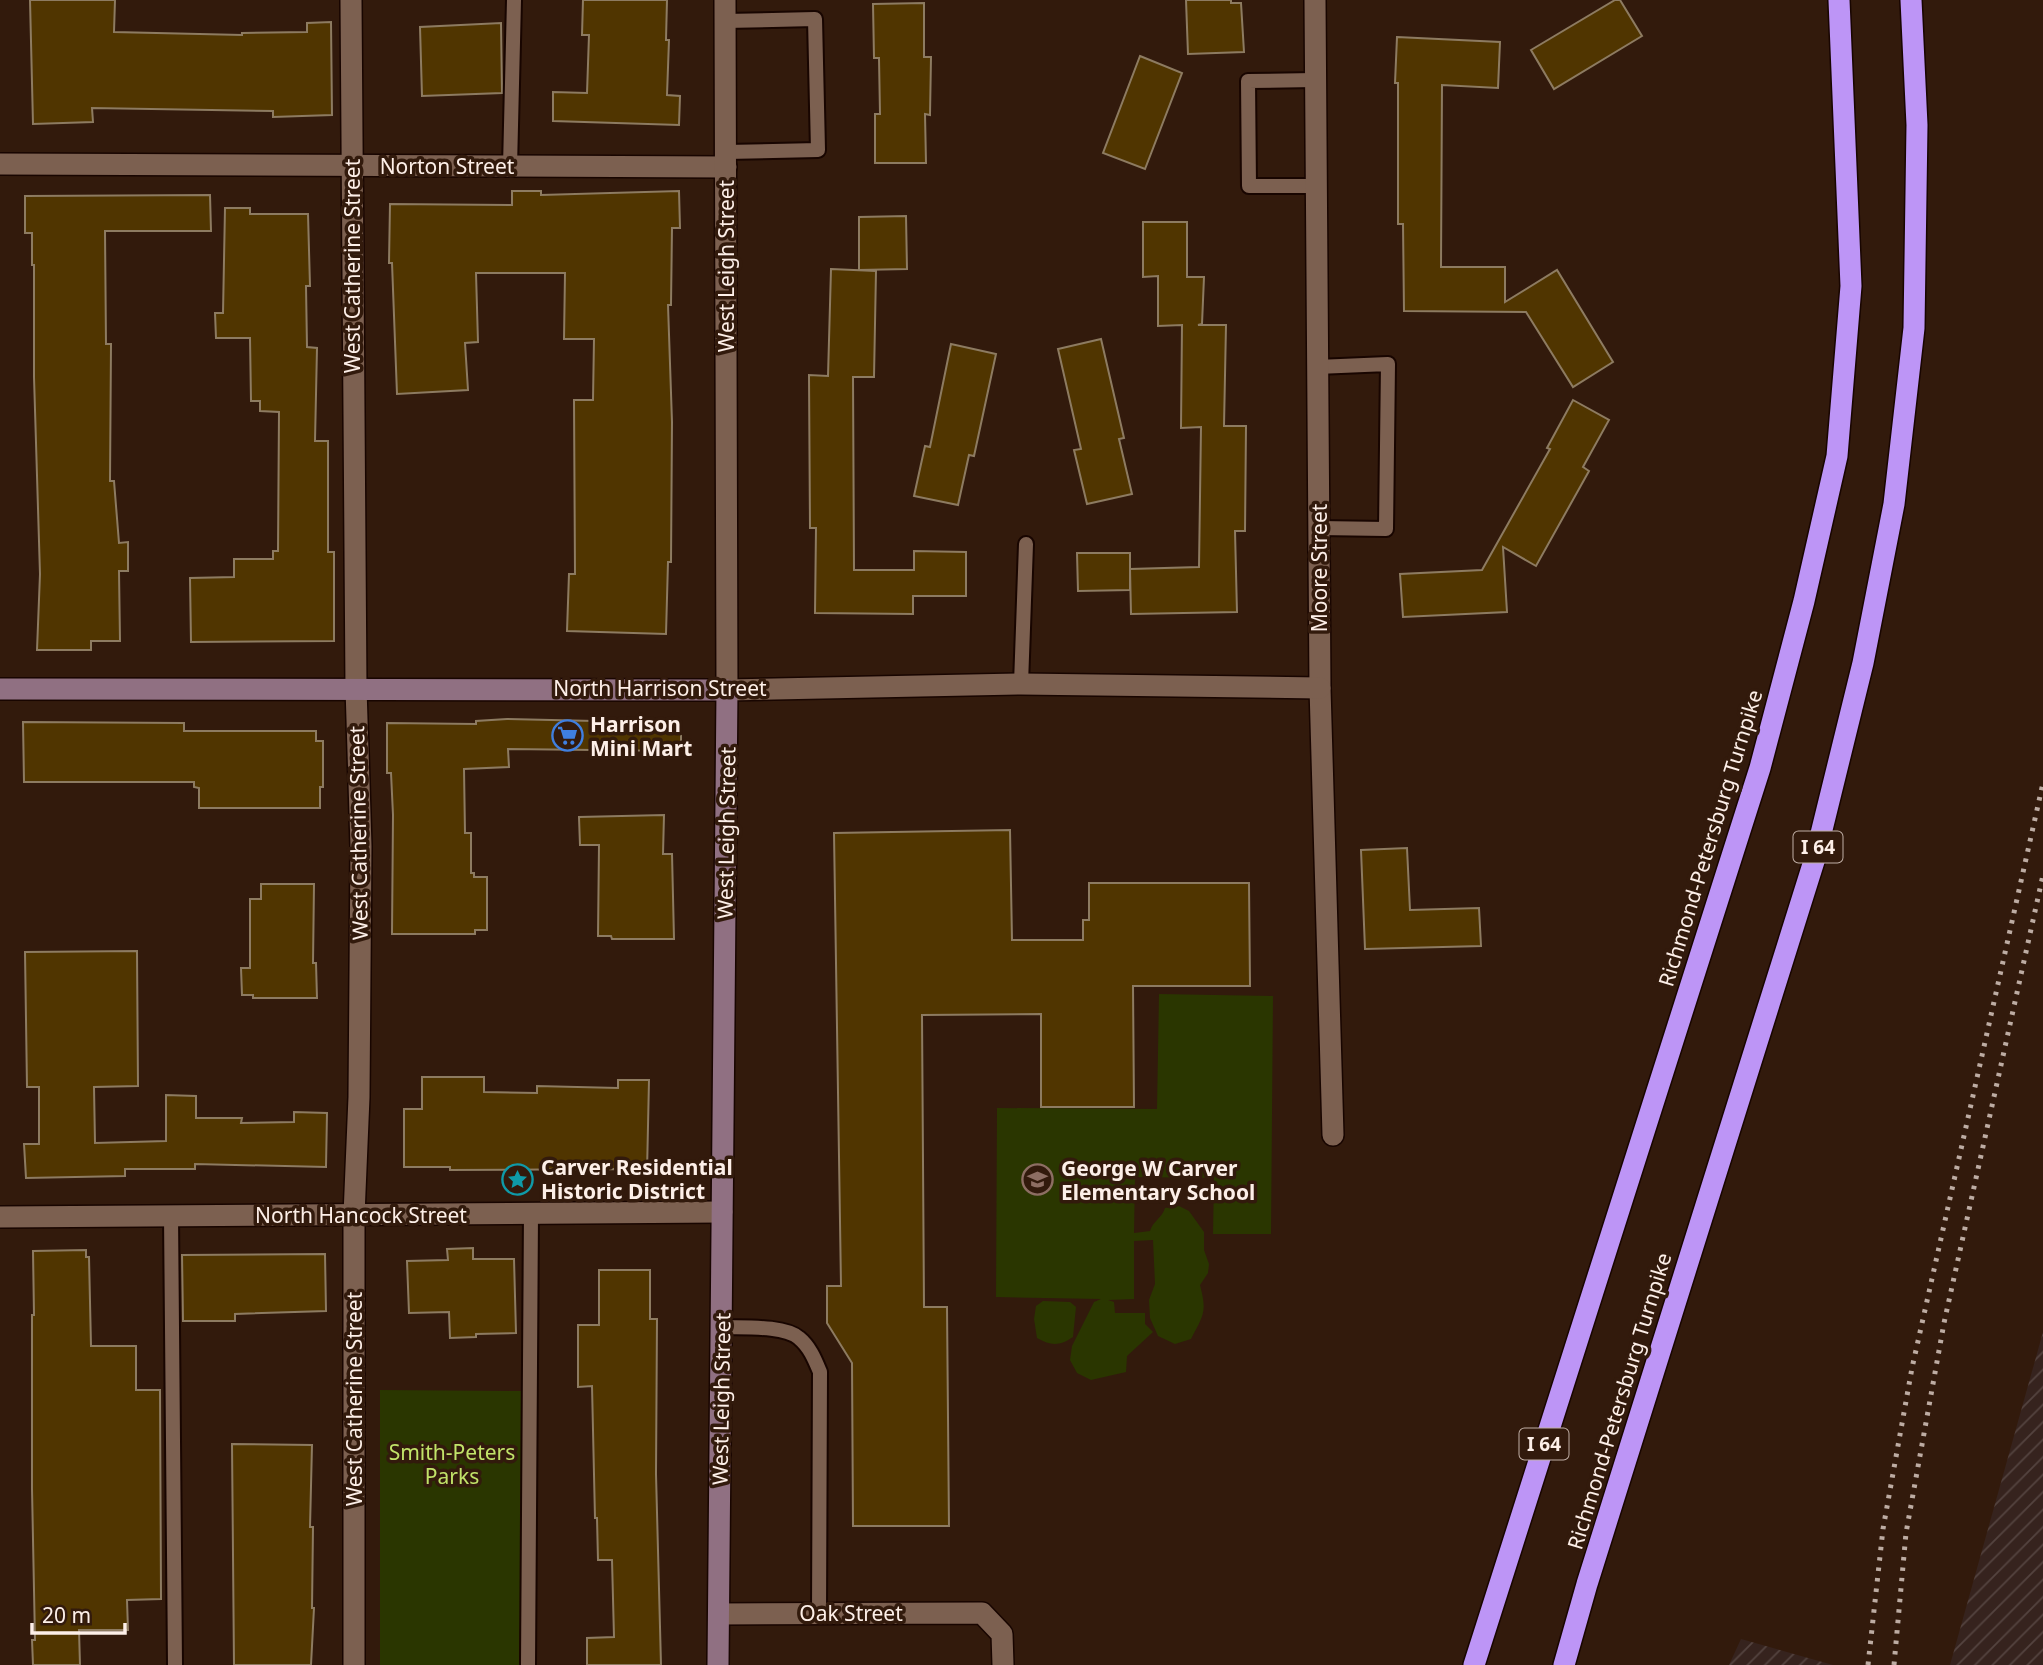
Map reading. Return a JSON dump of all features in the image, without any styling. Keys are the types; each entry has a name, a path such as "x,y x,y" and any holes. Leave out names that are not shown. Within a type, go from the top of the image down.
{"highway":[{"name":"Richmond-Petersburg Turnpike","path":"1474,1665 1760,768 1804,601 1837,456 1851,286 1839,0"},
{"name":"Richmond-Petersburg Turnpike","path":"1564,1665 1815,858 1863,663 1894,504 1914,328 1917,125 1911,0"}],"main road":[{"name":"North Harrison Street","path":"0,689 727,690"},
{"name":"West Leigh Street","path":"718,1665 727,690"}],"street":[{"name":"West Catherine Street","path":"351,0 356,688 360,860 359,1097 355,1215 354,1665"},
{"name":"Moore Street","path":"1315,0 1320,688 1333,1135"},
{"name":"West Leigh Street","path":"725,11 727,690"},
{"name":"Norton Street","path":"0,164 510,167 726,159"},
{"name":"North Harrison Street","path":"727,690 1021,684 1320,688"},
{"name":"North Hancock Street","path":"0,1217 722,1212"},
{"name":"Oak Street","path":"719,1614 982,1613 1002,1634 1003,1665"}],"lane":[{"path":"510,167 514,0"},
{"path":"725,11 815,19 818,150 726,159"},
{"path":"1315,80 1248,81 1250,186 1316,186"},
{"path":"1317,367 1388,364 1386,529 1319,528"},
{"path":"1021,684 1026,544"},
{"path":"528,1665 531,1213"},
{"path":"172,1215 175,1665"},
{"path":"721,1326 786,1331 800,1338 812,1353 820,1372 819,1614"}],"shaded area":[{"path":"2043,1332 2043,1665 1950,1665"},
{"path":"1741,1639 1833,1665 1729,1665"}],"green space":[{"path":"1159,994 1273,996 1271,1234 1213,1234 1214,1178 1135,1177 1134,1233 1150,1231 1165,1208 1179,1206 1189,1211 1204,1232 1204,1250 1209,1264 1208,1273 1200,1285 1203,1313 1191,1339 1175,1344 1158,1336 1150,1318 1149,1300 1155,1284 1153,1240 1134,1241 1134,1299 1108,1300 1114,1302 1115,1313 1145,1313 1145,1324 1153,1332 1127,1356 1126,1372 1091,1380 1077,1373 1070,1360 1072,1346 1094,1302 1101,1299 996,1297 997,1108 1157,1109"},
{"path":"1043,1301 1070,1302 1076,1307 1073,1337 1055,1344 1037,1338 1034,1319 1036,1306"},
{"name":"Smith-Peters Parks","path":"380,1390 526,1391 519,1665 380,1665"}],"building":[{"path":"30,0 115,0 114,32 242,35 307,32 307,23 331,22 332,115 273,117 273,111 92,108 93,122 33,124"},
{"path":"583,0 667,0 667,95 680,96 679,125 553,121 553,92 587,93 589,35 582,35"},
{"path":"1186,0 1231,0 1231,3 1241,3 1244,52 1188,54"},
{"path":"1615,0 1620,0 1642,36 1554,89 1531,50"},
{"path":"924,3 924,57 931,57 930,115 925,114 926,163 875,163 875,114 880,114 879,58 874,58 873,4"},
{"path":"501,23 502,93 422,96 420,27"},
{"path":"1397,37 1500,42 1498,88 1442,85 1441,267 1505,267 1505,302 1557,270 1613,362 1573,387 1526,312 1404,311 1403,224 1398,224 1398,83 1395,83"},
{"path":"1140,56 1182,73 1145,169 1103,153"},
{"path":"512,191 541,191 541,195 679,191 680,228 672,228 671,305 668,305 672,422 671,562 668,562 666,634 567,631 569,574 575,574 574,400 593,400 594,339 564,339 565,273 476,273 478,342 465,343 468,390 397,394 392,263 389,263 390,204 512,205"},
{"path":"210,195 211,231 105,231 106,344 111,344 110,481 114,481 119,543 128,542 128,571 119,571 120,641 91,641 91,650 37,650 40,574 34,377 34,265 32,233 25,233 25,196"},
{"path":"225,208 250,208 250,214 308,214 310,286 306,286 307,347 317,348 315,441 328,441 328,552 334,552 334,641 191,642 190,578 234,577 234,559 273,559 273,551 278,551 279,412 260,411 260,401 251,401 250,338 216,338 215,313 223,313"},
{"path":"906,216 907,269 859,270 859,217"},
{"path":"1143,222 1187,222 1187,277 1204,277 1202,324 1198,325 1226,325 1224,426 1246,426 1245,531 1235,531 1237,612 1131,614 1130,569 1199,567 1201,427 1181,428 1182,325 1158,326 1158,276 1143,277"},
{"path":"831,269 876,271 874,377 853,377 854,570 914,570 914,551 966,552 966,596 913,596 913,614 815,613 816,528 810,528 809,375 828,376"},
{"path":"1101,339 1124,438 1119,439 1132,494 1087,504 1074,450 1081,449 1058,349"},
{"path":"951,344 996,354 974,456 969,455 958,505 914,496 925,446 930,447"},
{"path":"1573,400 1609,420 1583,467 1589,471 1536,566 1503,547 1507,612 1403,617 1400,574 1482,570 1550,449 1547,448"},
{"path":"1077,553 1130,553 1130,590 1078,591"},
{"path":"507,719 681,723 681,751 508,749 509,767 464,769 465,833 471,833 471,873 474,873 474,877 487,877 487,930 475,930 475,934 392,934 393,815 391,773 387,773 387,723 476,724 476,721"},
{"path":"23,722 184,723 184,731 316,731 316,741 323,741 320,808 199,808 199,788 194,787 194,782 24,782"},
{"path":"664,815 663,854 672,854 674,939 612,939 611,936 598,936 599,845 580,845 579,817"},
{"path":"1010,830 1012,940 1083,940 1083,920 1089,920 1089,883 1249,883 1250,986 1133,986 1134,1107 1041,1107 1041,1014 922,1015 924,1307 947,1307 949,1526 853,1526 852,1363 827,1323 827,1286 841,1286 834,833"},
{"path":"1407,848 1410,910 1479,908 1481,946 1365,949 1361,850"},
{"path":"261,884 314,884 313,963 316,963 317,998 253,998 253,995 242,995 241,968 250,968 250,899 261,899"},
{"path":"137,951 138,1086 94,1087 95,1143 166,1141 166,1095 196,1096 196,1118 242,1118 241,1123 294,1122 294,1112 327,1113 326,1167 195,1164 195,1169 125,1169 125,1176 26,1178 24,1144 39,1144 39,1087 27,1087 25,952"},
{"path":"422,1077 484,1077 484,1092 537,1093 537,1086 618,1088 618,1080 649,1080 647,1172 616,1169 450,1170 450,1167 404,1167 404,1109 422,1109"},
{"path":"473,1248 473,1259 514,1259 516,1333 450,1338 449,1312 409,1313 407,1261 448,1260 447,1249"},
{"path":"86,1250 86,1257 89,1257 91,1346 136,1346 136,1390 160,1390 161,1599 127,1600 128,1630 79,1630 80,1665 33,1665 33,1251"},
{"path":"325,1254 326,1311 235,1314 235,1321 183,1321 182,1255"},
{"path":"599,1270 650,1270 650,1319 657,1319 656,1474 661,1665 587,1665 587,1638 614,1637 612,1560 598,1560 592,1386 578,1387 578,1325 599,1325"},
{"path":"232,1444 312,1445 310,1527 313,1527 314,1608 311,1665 234,1665"}],"railway":[{"path":"1868,1665 1883,1529 1912,1368 2043,783"},
{"path":"1894,1665 1906,1533 1944,1323 2043,875"}],"place":[{"name":"Harrison Mini Mart","path":"567,736"},
{"name":"Carver Residential Historic District","path":"518,1179"},
{"name":"George W Carver Elementary School","path":"1038,1180"}]}
